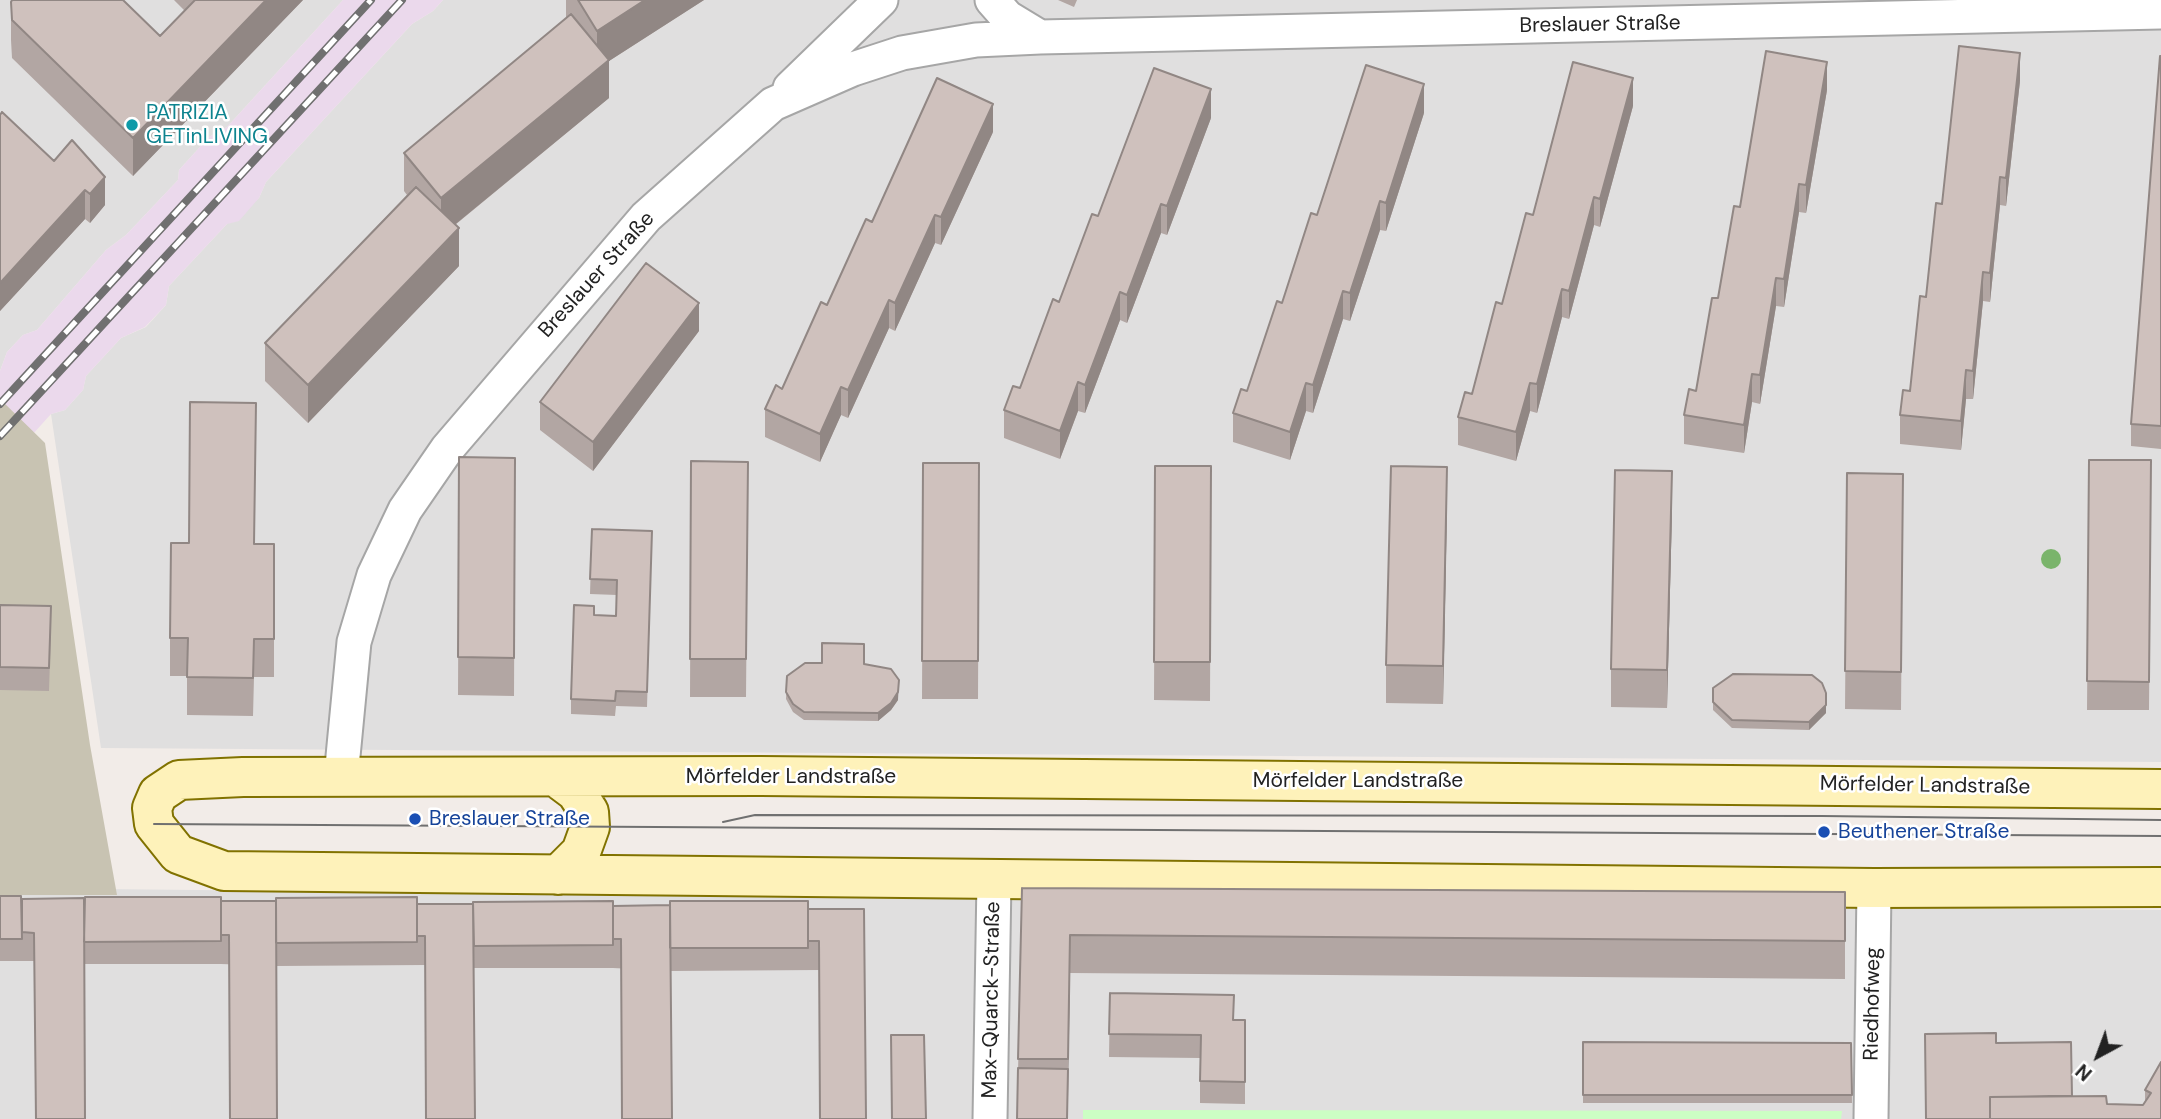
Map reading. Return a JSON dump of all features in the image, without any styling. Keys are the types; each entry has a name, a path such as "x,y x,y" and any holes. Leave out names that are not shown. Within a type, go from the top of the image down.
{"main road":[{"name":"Mörfelder Landstraße","path":"2161,789 341,777 179,780 158,794 152,808 154,824 178,854 225,871 1874,888 2161,887"},
{"path":"555,777 576,792 589,812 590,827 581,852 558,874"}],"street":[{"name":"Breslauer Straße","path":"341,777 354,642 374,575 405,510 447,449 646,217 773,104 881,0"},
{"path":"992,0 1007,17 1040,37"},
{"name":"Breslauer Straße","path":"773,104 853,69 902,53 976,40 2161,12"},
{"name":"Max-Quarck-Straße","path":"990,1119 994,880"},
{"name":"Riedhofweg","path":"1871,1119 1874,888"}],"shaded area":[{"path":"0,0 343,0 227,127 209,137 179,170 178,180 126,235 106,250 37,330 23,335 7,352 0,371"},
{"path":"343,0 443,0 433,11 412,24 266,182 259,198 239,221 227,224 169,286 166,305 145,327 121,338 86,376 83,390 65,410 51,414 5,465 0,476 0,371 7,352 23,335 37,330 106,250 126,235 178,180 179,170 209,137 227,127"},
{"path":"443,0 2161,0 2161,762 101,748 51,414 65,410 83,390 86,376 121,338 146,327 166,305 169,286 227,224 259,198 266,182 412,24 433,11"},
{"path":"0,399 45,443 90,745 117,895 0,895"},
{"path":"0,888 2161,910 2161,1119 0,1119"}],"green space":[{"path":"1083,1110 1842,1111 1841,1119 1083,1119"}],"building":[{"path":"12,0 123,0 160,36 195,0 266,0 133,138 12,20"},
{"path":"578,0 645,0 597,31"},
{"path":"571,14 609,60 441,198 404,153"},
{"path":"1959,46 2020,53 2006,178 2000,177 1990,273 1983,272 1973,371 1966,370 1961,421 1900,415 1903,390 1910,391 1920,296 1926,297 1936,203 1942,204"},
{"path":"1766,51 1827,62 1806,185 1799,184 1784,279 1776,278 1760,375 1752,374 1744,425 1684,415 1689,389 1696,391 1712,298 1718,298 1734,206 1740,207"},
{"path":"2161,56 2161,426 2131,424"},
{"path":"1573,62 1633,78 1600,199 1594,197 1569,291 1562,289 1537,384 1530,383 1516,432 1458,417 1465,392 1472,394 1496,302 1502,304 1526,213 1533,215"},
{"path":"1366,65 1424,84 1386,203 1380,201 1350,293 1343,291 1313,385 1306,383 1290,432 1233,413 1241,389 1247,391 1277,301 1282,303 1311,213 1317,215"},
{"path":"1154,68 1211,89 1167,206 1161,204 1127,295 1120,292 1085,385 1078,382 1060,431 1004,410 1013,386 1020,388 1053,299 1059,302 1092,214 1098,216"},
{"path":"937,78 993,104 941,217 935,215 895,303 889,300 848,390 841,387 820,434 765,409 776,385 782,389 821,302 827,305 866,219 872,222"},
{"path":"2,112 54,161 72,140 105,177 90,194 85,190 0,283 0,115"},
{"path":"416,187 459,228 308,385 265,343"},
{"path":"646,263 699,303 593,442 540,402"},
{"path":"190,402 256,403 254,544 274,544 274,639 254,639 253,678 187,677 188,638 170,638 171,543 189,543"},
{"path":"459,457 515,458 514,658 458,657"},
{"path":"2089,460 2151,460 2149,682 2087,681"},
{"path":"691,461 748,462 746,659 690,659"},
{"path":"923,463 979,463 978,661 922,661"},
{"path":"1155,466 1211,466 1210,662 1154,662"},
{"path":"1391,466 1447,467 1443,666 1386,665"},
{"path":"1615,470 1672,471 1667,670 1611,669"},
{"path":"1847,473 1903,474 1901,672 1845,671"},
{"path":"592,529 652,531 647,692 616,691 615,701 571,699 574,605 594,606 594,615 616,616 617,580 590,579"},
{"path":"0,605 51,606 49,668 0,667"},
{"path":"822,643 864,644 864,664 891,669 899,680 898,692 891,703 878,713 804,712 793,704 786,692 787,676 805,663 822,663"},
{"path":"1733,674 1812,675 1822,683 1826,693 1826,705 1809,722 1732,720 1713,702 1713,688"},
{"path":"1022,888 1845,892 1845,941 1070,935 1068,1059 1018,1059"},
{"path":"0,896 21,896 22,939 0,939"},
{"path":"85,897 221,897 221,941 84,942"},
{"path":"417,897 417,942 276,943 276,898"},
{"path":"84,898 85,1119 36,1119 34,933 22,932 22,899"},
{"path":"221,901 276,901 277,1119 230,1119 229,935 221,935"},
{"path":"613,901 613,945 474,946 473,902"},
{"path":"670,901 808,901 808,948 670,948"},
{"path":"417,904 473,904 475,1119 426,1119 425,936 417,936"},
{"path":"670,905 672,1119 622,1119 621,939 613,939 613,906"},
{"path":"808,909 864,909 866,1119 820,1119 819,941 808,941"},
{"path":"1110,993 1234,995 1233,1020 1245,1020 1245,1082 1200,1081 1201,1035 1109,1034"},
{"path":"1996,1033 1996,1043 2071,1042 2072,1096 1990,1097 1990,1119 1926,1119 1925,1034"},
{"path":"891,1035 924,1035 926,1119 892,1119"},
{"path":"1583,1042 1851,1043 1852,1095 1583,1095"},
{"path":"2161,1062 2161,1119 1990,1119 1990,1097 2106,1096 2107,1104 2143,1105 2151,1093 2145,1090"},
{"path":"1018,1068 1068,1069 1067,1119 1017,1119"}],"tram line":[{"path":"723,822 755,815 1822,816 2161,820"},
{"path":"154,824 2161,836"}],"railway":[{"path":"0,404 371,0"},
{"path":"0,436 402,0"}],"place":[{"name":"PATRIZIA GETinLIVING","path":"132,125"},
{"name":"Breslauer Straße","path":"415,819"},
{"name":"Beuthener Straße","path":"1824,832"}]}
